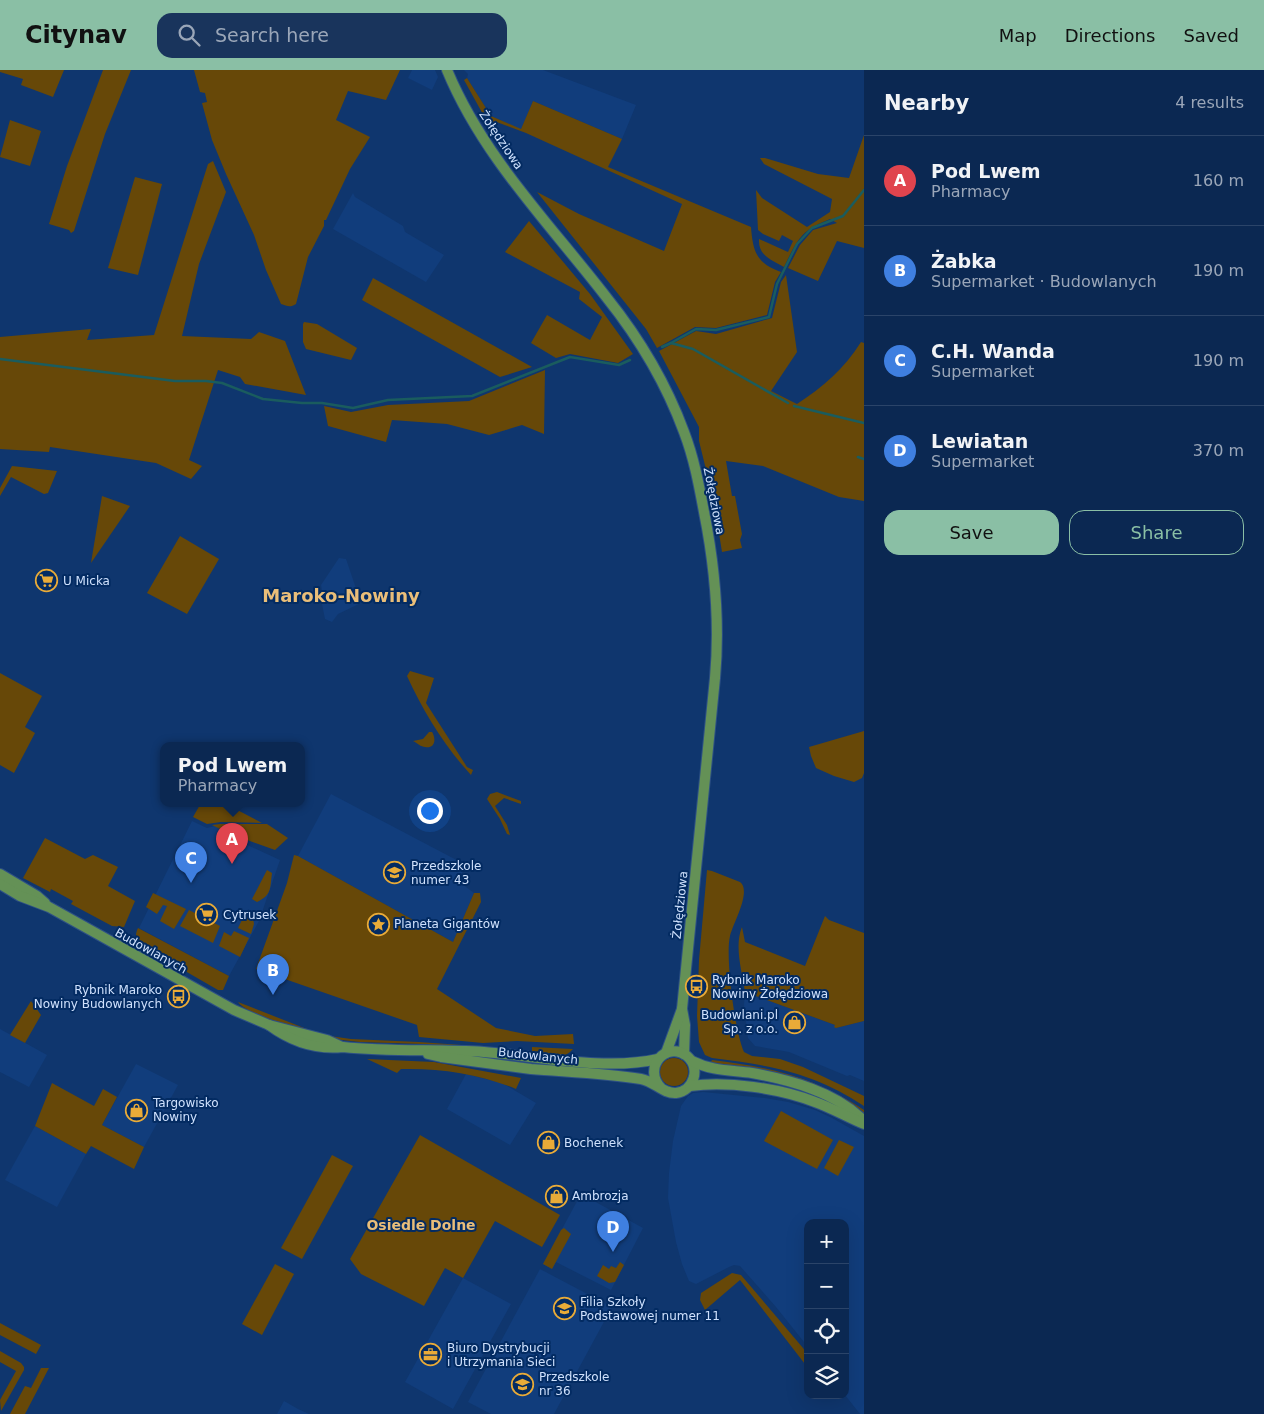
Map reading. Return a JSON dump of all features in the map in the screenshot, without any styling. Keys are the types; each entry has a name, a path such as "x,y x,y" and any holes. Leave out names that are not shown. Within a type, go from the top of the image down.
{"street":[{"name":"Żołędziowa","path":"447,70 473,123 493,155 607,297 644,350 678,416 694,463 713,563 717,606 717,646 715,683 682,1009 688,1058"},
{"name":"Budowlanych","path":"0,874 37,896 49,908"},
{"name":"Budowlanych","path":"0,884 20,896 49,908 207,996 269,1025 327,1040 343,1047 484,1052 628,1064 662,1056"},
{"name":"Żołędziowa","path":"662,1056 682,1009"},
{"name":"Budowlanych","path":"411,1050 441,1057 643,1079 661,1088"},
{"path":"675,1051 712,1069 750,1073 801,1085 832,1098 857,1114 864,1122 789,1093 715,1084 690,1086 683,1091 669,1092 661,1088 656,1082 654,1066 662,1056 675,1051"},
{"path":"688,1058 695,1072 690,1086"}],"shaded area":[{"path":"0,70 64,70 53,97 21,85 23,79 0,72"},
{"path":"103,70 131,70 105,134 74,231 71,233 69,230 49,224 67,166"},
{"path":"194,70 400,70 386,100 348,91 336,120 370,137 350,169 326,220 324,220 324,226 308,257 296,304 294,305 281,304 266,270 254,235 212,140 202,103 207,102 205,93 200,92"},
{"path":"412,70 435,70 438,77 432,90 408,78"},
{"path":"464,70 543,70 636,105 622,139 533,101 521,130 491,116"},
{"path":"467,78 491,116 521,129 533,101 622,139 608,167 751,227 753,244 761,261 781,272 775,282 767,315 716,328 695,327 657,348 646,329 537,192 579,214 664,251 682,204 526,133 494,121 505,150 495,136 464,80"},
{"path":"10,120 41,131 30,166 0,157"},
{"path":"864,135 864,248 837,241 818,281 788,268 800,245 813,230 837,223 830,219 820,223 801,237 784,267 767,257 761,250 759,239 788,252 793,241 782,235 779,241 758,230 756,190 762,198 807,227 830,212 832,199 764,164 760,158 818,174 849,178"},
{"path":"213,161 226,192 199,264 182,336 251,339 259,332 285,341 306,395 245,384 240,377 218,370 189,460 202,466 191,479 156,463 50,447 49,452 0,449 0,337 91,329 87,340 154,335 208,164"},
{"path":"135,177 162,184 138,275 108,268"},
{"path":"353,193 355,197 403,226 405,232 444,255 426,282 333,229"},
{"path":"529,221 590,294 633,354 618,363 570,354 556,358 531,343 547,315 590,340 602,317 579,299 580,292 505,252"},
{"path":"786,275 797,352 771,391 797,404 832,377 861,342 864,343 864,501 839,497 763,466 726,461 732,496 735,496 742,534 740,540 742,548 722,552 714,502 699,441 699,427 659,351 696,331 716,334 772,318 781,282"},
{"path":"373,278 532,367 500,377 362,300"},
{"path":"304,322 317,324 357,348 351,360 306,349 303,342"},
{"path":"545,370 544,434 522,425 489,435 447,424 392,420 386,442 328,426 324,406 351,412 388,405 469,401"},
{"path":"12,466 57,471 48,493 44,494 11,477 0,496 0,488"},
{"path":"102,496 130,506 91,563"},
{"path":"180,536 219,559 187,614 147,593"},
{"path":"339,558 346,559 361,603 338,614 332,622 325,619 320,594 322,591 321,585"},
{"path":"410,671 434,678 426,703 467,767 473,770 471,775 452,753 427,715 407,676"},
{"path":"0,673 42,696 25,727 35,733 14,773 0,765"},
{"path":"864,731 864,773 862,778 854,782 816,768 809,747"},
{"path":"429,732 432,732 434,737 433,745 424,747 413,741 423,739"},
{"path":"497,792 521,801 521,804 504,798 495,806 507,825 510,835 507,834 487,799 490,794"},
{"name":"Przedszkole numer 43","path":"331,794 466,865 458,881 474,893 453,942 298,856"},
{"path":"199,807 232,807 262,823 221,822 207,824 193,817"},
{"path":"192,821 207,828 215,826 228,833 228,836 280,860 259,921 229,976 139,928"},
{"path":"267,824 288,838 275,850 228,833 212,825"},
{"path":"45,838 85,859 93,855 118,867 108,886 135,901 124,927 112,926 71,904 73,901 51,889 50,892 23,878"},
{"path":"294,855 453,942 474,893 480,893 481,902 437,989 496,1028 535,1036 573,1034 574,1044 517,1041 483,1043 419,1037 417,1025 256,969 287,883"},
{"path":"267,870 272,873 269,891 265,897 257,902 252,899"},
{"path":"707,870 740,882 743,886 744,892 741,908 730,936 729,960 734,1012 744,1052 752,1056 780,1059 803,1067 864,1096 864,1106 810,1078 773,1068 712,1058 705,1055 699,1042 697,1016 699,960"},
{"path":"153,893 186,909 174,929 160,921 167,906 163,905 157,914 146,907"},
{"path":"189,910 220,926 213,943 180,926"},
{"path":"245,914 253,918 254,924 251,934 238,928"},
{"path":"825,916 829,920 864,933 864,1021 836,1028 834,1027 835,1025 745,992 739,959 739,942 742,927 745,942 805,966"},
{"path":"138,928 229,976 223,990 218,990 140,945 136,937"},
{"path":"234,931 249,938 240,957 219,946 224,932 231,936"},
{"path":"745,992 835,1025 836,1028 864,1021 864,1081 789,1052 755,1046 748,1038 744,1005"},
{"path":"31,1001 41,1015 25,1043 10,1035"},
{"path":"238,1002 317,1033 262,1016 243,1007"},
{"path":"0,1029 47,1055 29,1087 0,1072"},
{"path":"330,1036 351,1039 490,1047 490,1049 360,1042 332,1039"},
{"path":"532,1047 573,1049 564,1055 554,1056 532,1051"},
{"path":"674,1058 684,1062 688,1072 684,1082 674,1086 664,1082 660,1072 664,1062"},
{"path":"367,1059 434,1062 521,1078 516,1089 488,1079 460,1073 401,1069 397,1073"},
{"path":"712,1060 754,1066 791,1075 827,1089 846,1099 864,1110 864,1115 844,1101 710,1064"},
{"name":"Targowisko Nowiny","path":"136,1064 178,1085 144,1147 102,1125"},
{"path":"466,1074 502,1083 536,1103 510,1145 447,1109"},
{"path":"52,1083 94,1106 103,1089 117,1097 102,1125 144,1147 134,1169 91,1146 86,1154 35,1126"},
{"path":"703,1092 788,1102 815,1110 864,1136 864,1414 860,1414 848,1399 849,1219 804,1219 804,1342 740,1266 734,1265 729,1267 696,1284 689,1281 676,1242 668,1198 673,1141 681,1106 688,1096 693,1093"},
{"path":"781,1111 833,1140 817,1169 764,1141"},
{"path":"35,1126 86,1154 57,1207 5,1180"},
{"path":"420,1135 560,1215 542,1247 495,1221 463,1278 445,1268 424,1306 361,1274 350,1259"},
{"path":"839,1140 854,1147 838,1176 824,1168"},
{"path":"332,1155 353,1166 302,1259 281,1248"},
{"path":"581,1194 643,1228 611,1290 556,1262 552,1269 543,1264"},
{"path":"564,1228 571,1234 552,1269 543,1264 561,1230"},
{"path":"620,1262 624,1265 615,1282 609,1283 597,1276 603,1265 609,1269 611,1266 616,1268"},
{"path":"275,1264 294,1274 262,1335 242,1324"},
{"path":"540,1269 612,1307 554,1414 491,1414 468,1402"},
{"path":"732,1273 741,1275 803,1348 804,1363 740,1280 705,1310 700,1300 701,1293"},
{"path":"463,1278 511,1304 453,1409 405,1382"},
{"path":"0,1323 41,1345 36,1354 0,1335"},
{"path":"0,1351 21,1363 24,1367 1,1411 0,1400 16,1371 0,1362"},
{"path":"41,1368 49,1368 25,1414 10,1414 25,1386 31,1388"},
{"path":"284,1401 298,1409 309,1414 277,1414"}],"waterway":[{"path":"671,343 696,329 716,330 769,317 777,284 797,244 812,228 843,216 864,190"},
{"path":"662,347 671,343 693,349 788,403"},
{"path":"0,359 175,381 222,383 263,399 322,403 353,408 388,400 472,396 570,357 619,365 630,360"},
{"path":"794,406 864,423"},
{"path":"858,457 864,459"}],"place":[{"name":"U Micka","path":"47,581"},
{"name":"Pod Lwem","path":"232,864"},
{"name":"Przedszkole numer 43","path":"395,873"},
{"name":"C.H. Wanda","path":"191,883"},
{"name":"Cytrusek","path":"207,915"},
{"name":"Planeta Gigantów","path":"378,924"},
{"name":"Rybnik Maroko Nowiny Żołędziowa","path":"696,987"},
{"name":"Żabka","path":"273,995"},
{"name":"Rybnik Maroko Nowiny Budowlanych","path":"178,997"},
{"name":"Budowlani.pl Sp. z o.o.","path":"794,1022"},
{"name":"Targowisko Nowiny","path":"137,1110"},
{"name":"Bochenek","path":"548,1143"},
{"name":"Ambrozja","path":"556,1196"},
{"name":"Lewiatan","path":"613,1252"},
{"name":"Filia Szkoły Podstawowej numer 11","path":"564,1309"},
{"name":"Biuro Dystrybucji i Utrzymania Sieci","path":"431,1355"},
{"name":"Przedszkole nr 36","path":"523,1384"}],"district":[{"name":"Maroko-Nowiny","path":"341,596"},
{"name":"Osiedle Dolne","path":"421,1225"}]}
